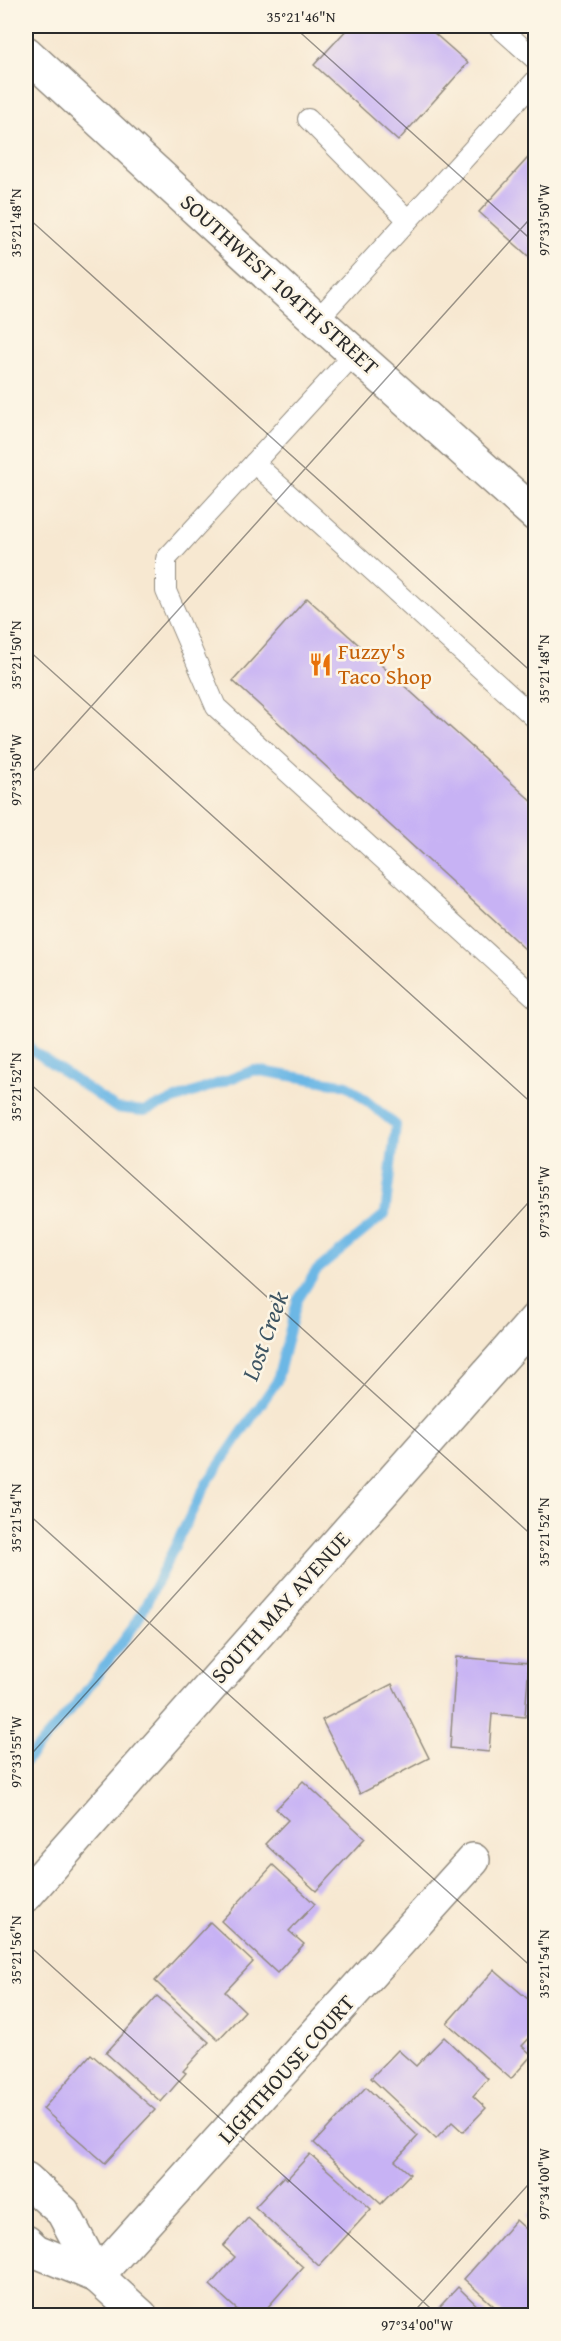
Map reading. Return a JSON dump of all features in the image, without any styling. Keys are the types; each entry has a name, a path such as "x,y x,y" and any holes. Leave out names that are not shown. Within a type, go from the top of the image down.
{"main road":[{"name":"SOUTHWEST 104TH STREET","path":"26,53 317,320 536,515"},
{"name":"SOUTH MAY AVENUE","path":"26,1895 536,1319"},
{"name":"LIGHTHOUSE COURT","path":"98,2276 473,1860"},
{"path":"26,2179 63,2212 98,2276 141,2316"},
{"path":"26,2242 36,2251 98,2276"}],"lane":[{"path":"498,26 536,60"},
{"path":"317,320 536,80"},
{"path":"308,119 408,220"},
{"path":"355,353 166,559 166,591 216,707 536,998"},
{"path":"254,463 536,719"}],"building":[{"path":"350,26 426,26 468,63 398,141 314,65"},
{"path":"536,149 536,263 479,212"},
{"path":"307,598 536,805 536,939 526,950 233,681"},
{"path":"456,1657 529,1663 525,1717 492,1714 489,1752 450,1748"},
{"path":"392,1684 429,1758 360,1794 322,1720"},
{"path":"303,1781 365,1838 316,1891 265,1844 288,1820 276,1809"},
{"path":"273,1865 315,1904 289,1931 304,1944 277,1973 221,1921"},
{"path":"210,1922 253,1962 225,1992 245,2011 218,2040 155,1981"},
{"path":"494,1970 536,2006 536,2031 522,2046 532,2055 511,2079 447,2023"},
{"path":"157,1996 209,2042 183,2071 186,2073 161,2102 106,2053"},
{"path":"444,2037 488,2079 473,2096 486,2108 463,2132 452,2122 436,2139 371,2078 398,2050 416,2066"},
{"path":"91,2054 155,2110 105,2163 43,2109"},
{"path":"366,2087 418,2136 395,2161 410,2174 381,2204 314,2143"},
{"path":"310,2154 371,2209 319,2266 255,2207 284,2176 287,2179"},
{"path":"536,2206 536,2224 527,2216"},
{"path":"248,2218 303,2267 260,2316 244,2316 210,2285 235,2257 223,2246"},
{"path":"516,2220 536,2238 536,2316 505,2316 464,2279"},
{"path":"458,2287 488,2316 431,2316"}],"waterway":[{"name":"Lost Creek","path":"26,1040 32,1050 116,1108 144,1111 254,1070 347,1085 396,1125 385,1214 316,1271 297,1301 277,1381 206,1484 137,1622 80,1699 26,1761"}],"place":[{"name":"Fuzzy's Taco Shop","path":"320,664"}]}
